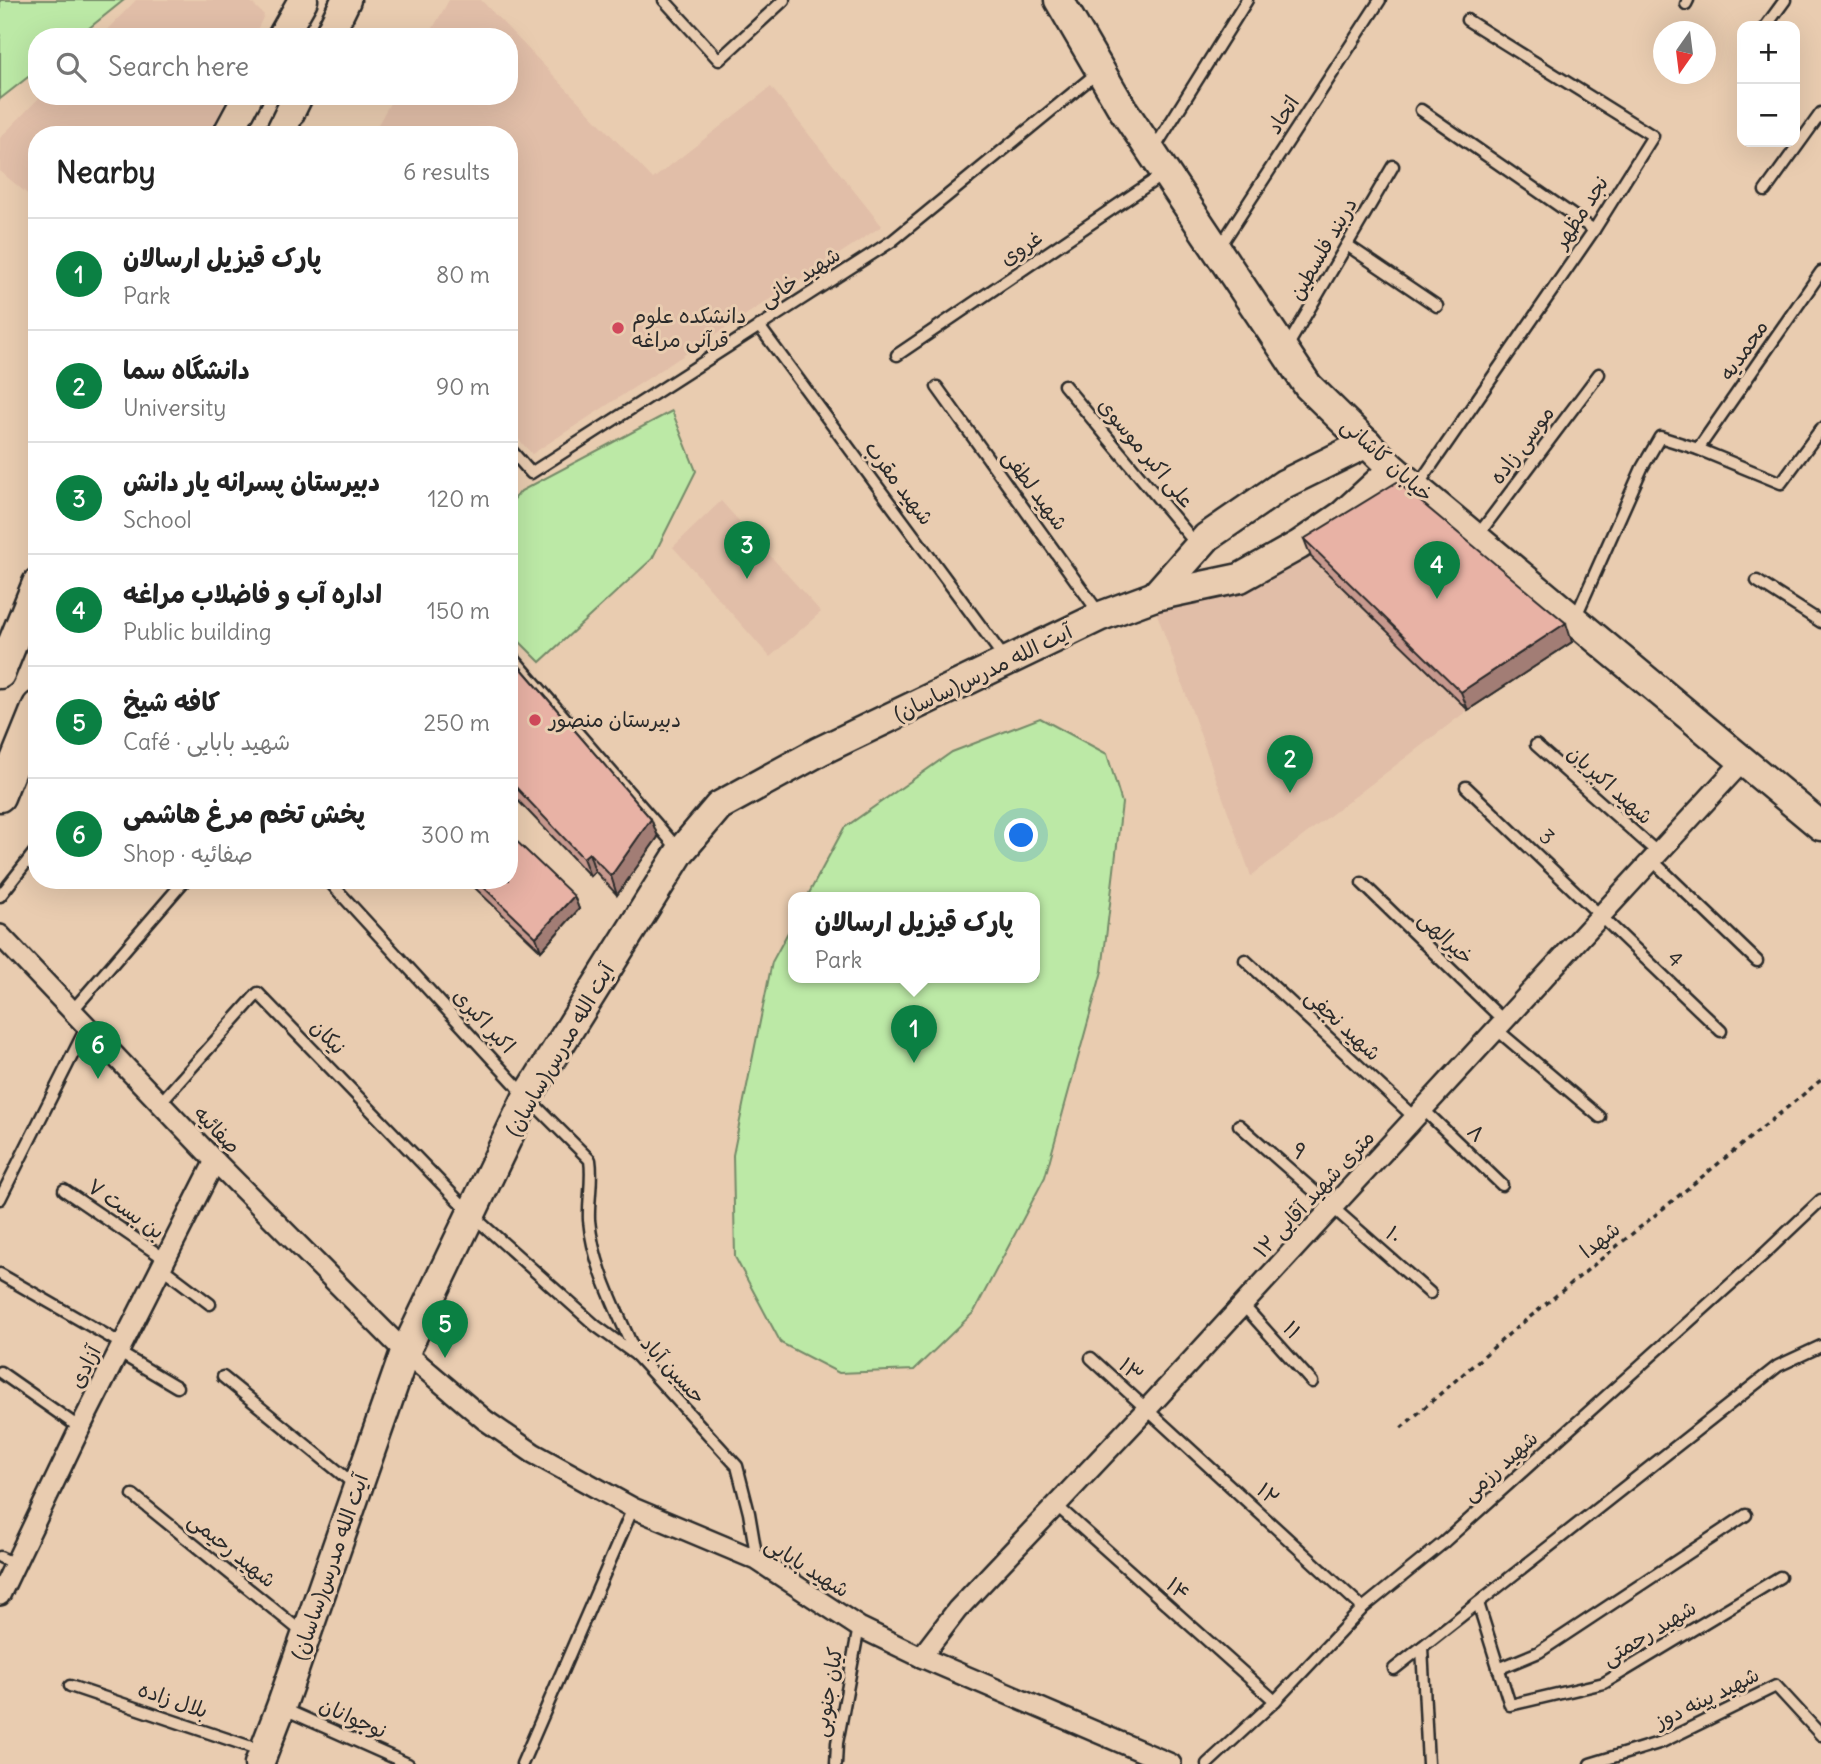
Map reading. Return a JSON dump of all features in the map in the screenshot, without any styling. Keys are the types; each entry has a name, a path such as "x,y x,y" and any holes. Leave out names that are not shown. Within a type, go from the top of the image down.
{"street":[{"path":"287,28 303,0"},
{"path":"332,28 346,0"},
{"name":"خیابان کاشانی","path":"1059,0 1159,162 1308,386 1393,469 1821,826"},
{"path":"232,126 243,105"},
{"path":"283,126 294,105"},
{"name":"آیت الله مدرس(ساسان)","path":"1155,596 1198,546 1283,484 1367,443"},
{"name":"آیت الله مدرس(ساسان)","path":"261,1757 405,1352 527,1097 680,852 719,806 820,751 1101,616 1155,596 1240,579 1299,545 1342,515 1393,469"},
{"path":"0,674 28,605"},
{"path":"0,797 28,728"},
{"name":"۱۲ متری شهید آقایی","path":"921,1657 957,1610 1333,1207 1742,762"},
{"name":"صفائیه","path":"0,935 215,1161 405,1352"},
{"name":"آزادی","path":"0,1595 7,1561 80,1428 215,1161"},
{"name":"شهید بابایی","path":"405,1352 485,1420 533,1453 632,1508 757,1560 859,1627 921,1657 1171,1764"}],"lane":[{"path":"664,0 719,60 784,0"},
{"path":"1159,162 1247,0"},
{"name":"اتحاد","path":"1217,251 1380,0"},
{"path":"1770,21 1785,0"},
{"name":"نجد مظهر","path":"1416,488 1594,230 1653,136 1467,20"},
{"name":"شهید خانی","path":"518,458 531,473 892,241 1100,70"},
{"path":"1421,110 1594,230"},
{"path":"1765,191 1821,113"},
{"name":"غروی","path":"897,355 1159,162"},
{"name":"دربند فلسطین","path":"1285,351 1393,166"},
{"path":"1347,245 1437,306"},
{"name":"محمدیه","path":"1698,449 1821,272"},
{"name":"شهید مقرب","path":"759,326 1008,662"},
{"name":"موسی زاده","path":"1476,538 1599,374"},
{"name":"علی اکبر موسوی","path":"1064,385 1198,546"},
{"name":"شهید لطفی","path":"937,387 1101,616"},
{"path":"1574,620 1643,468 1660,437 1698,449 1781,483 1821,429"},
{"path":"1757,581 1821,622"},
{"path":"518,663 680,852"},
{"name":"شهید اکبریان","path":"1536,745 1655,857 1757,961"},
{"name":"3","path":"1466,787 1602,915"},
{"path":"0,896 28,860"},
{"name":"خیرالهی","path":"1362,883 1500,1025 1600,1117"},
{"path":"72,1011 177,889"},
{"name":"اکبر اکبری","path":"336,889 527,1097 590,1160 592,1172 589,1220 596,1258 636,1354"},
{"name":"4","path":"1602,915 1721,1031"},
{"name":"شهید نجفی","path":"1245,960 1419,1113"},
{"name":"نیکان","path":"160,1103 258,993 472,1215"},
{"path":"0,1199 86,1026"},
{"name":"۸","path":"1419,1113 1502,1185"},
{"name":"۹","path":"1239,1125 1333,1207"},
{"name":"بن بست ۷","path":"64,1190 163,1263 210,1304"},
{"name":"شهید رزمی","path":"1207,1764 1275,1702 1363,1608 1443,1543 1821,1200"},
{"name":"۱۰","path":"1333,1207 1430,1293"},
{"name":"حسین آباد","path":"472,1215 596,1326 636,1354 737,1466 750,1513 757,1560"},
{"path":"0,1274 120,1348 177,1387"},
{"name":"۱۱","path":"1242,1305 1312,1382"},
{"path":"1394,1669 1778,1366 1821,1346"},
{"name":"۱۳","path":"1091,1358 1146,1409"},
{"path":"0,1371 80,1428"},
{"path":"223,1377 358,1487"},
{"name":"۱۲","path":"1146,1409 1363,1608"},
{"name":"شهید رحیمی","path":"133,1495 306,1636"},
{"name":"۱۴","path":"1056,1505 1275,1702"},
{"path":"522,1764 632,1508"},
{"path":"1499,1669 1539,1652 1746,1515"},
{"name":"شهید رحمتی","path":"1478,1603 1510,1705 1604,1683 1780,1577"},
{"name":"کیان جنوبی","path":"836,1764 837,1743 859,1627"},
{"path":"1422,1647 1428,1764"},
{"name":"بلال زاده","path":"70,1686 261,1757"},
{"name":"شهید پینه دوز","path":"1590,1764 1662,1742 1776,1686 1821,1735"},
{"name":"نوجوانان","path":"281,1707 408,1764"}],"path":[{"name":"شهدا","path":"1401,1428 1509,1334 1821,1080"}],"shaded area":[{"path":"136,0 249,0 264,15 258,28 109,28"},
{"name":"دانشکده علوم قرآنی مراغه","path":"449,0 481,0 508,28 433,28"},
{"name":"دانشکده علوم قرآنی مراغه","path":"518,39 653,179 771,87 882,226 532,454 518,439 518,126 377,126 389,105 518,105"},
{"path":"32,105 223,105 214,126 28,126 28,194 0,171 0,138"},
{"path":"721,501 821,612 770,657 673,547"},
{"path":"1309,556 1468,710 1251,876 1156,611"}],"green space":[{"path":"0,0 124,0 89,28 28,28 28,77 0,99"},
{"path":"672,411 696,471 652,559 540,662 518,640 518,494"},
{"path":"1040,718 1107,754 1122,803 1102,971 1045,1177 974,1312 914,1370 839,1373 781,1343 735,1257 733,1155 772,962 788,932 788,983 1040,983 1040,892 810,892 844,828 952,752"}],"building":[{"path":"1397,482 1566,623 1461,692 1304,539"},
{"name":"دبیرستان منصور","path":"518,664 651,819 611,876 589,853 583,858 518,789"},
{"path":"518,843 574,896 536,937 485,889 518,889"}],"place":[{"name":"دانشکده علوم قرآنی مراغه","path":"618,328"},
{"name":"دبیرستان پسرانه یار دانش","path":"747,579"},
{"name":"اداره آب و فاضلاب مراغه","path":"1437,599"},
{"name":"دبیرستان منصور","path":"535,720"},
{"name":"دانشگاه سما","path":"1290,793"},
{"name":"پارک قیزیل ارسالان","path":"914,1063"},
{"name":"پخش تخم مرغ هاشمی","path":"98,1079"},
{"name":"کافه شیخ","path":"445,1358"}]}
